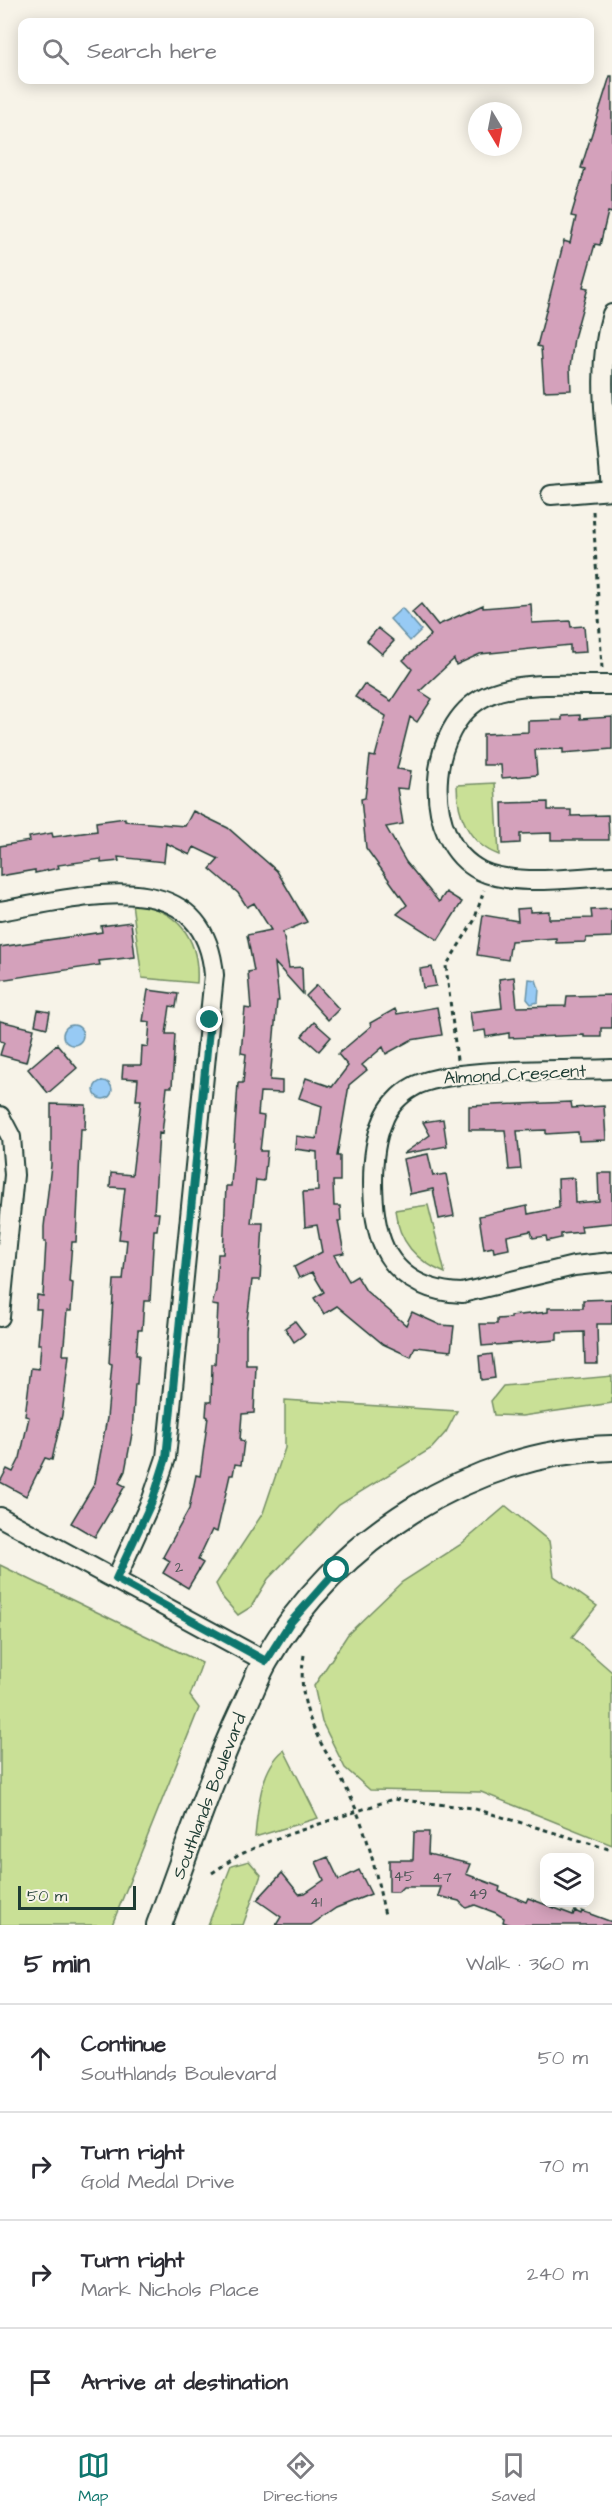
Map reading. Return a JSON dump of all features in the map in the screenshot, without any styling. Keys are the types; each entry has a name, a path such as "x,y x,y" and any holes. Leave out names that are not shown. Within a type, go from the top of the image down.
{"main road":[{"name":"Southlands Boulevard","path":"159,1925 218,1763 266,1661 290,1623 324,1581 361,1547 399,1519 444,1492 493,1471 546,1457 612,1448"}],"street":[{"path":"551,495 611,489 605,347 612,315"},
{"path":"607,678 509,688 486,696 463,711 447,734 439,758 438,790 442,822 449,837 468,861 480,871 497,877 517,879 612,876"},
{"path":"0,910 132,892 156,896 191,918 202,934 213,960 214,975 166,1458 153,1499 116,1579"},
{"name":"Almond Crescent","path":"612,1069 473,1074 426,1080 397,1099 384,1118 375,1144 374,1179 376,1218 388,1254 411,1279 427,1287 443,1292 462,1293 574,1266 612,1262"},
{"path":"0,1116 11,1137 14,1175 3,1252 0,1317"},
{"path":"0,1517 266,1661"}],"path":[{"path":"593,511 607,678"},
{"path":"457,1060 446,966 474,921 484,890"},
{"path":"304,1655 302,1689 309,1719 315,1735 356,1809 366,1834 385,1915"},
{"path":"212,1873 239,1855 272,1840 356,1809 393,1799 446,1803 472,1808 612,1850"}],"green space":[{"path":"495,783 499,855 480,844 467,828 459,807 457,785"},
{"path":"132,903 162,912 182,928 190,939 194,952 197,983 142,978"},
{"path":"428,1205 445,1273 417,1256 405,1241 397,1221 395,1210"},
{"path":"612,1376 612,1403 522,1416 494,1415 491,1401 503,1386"},
{"path":"285,1400 457,1411 446,1432 432,1448 339,1505 268,1579 251,1607 238,1615 223,1598 216,1584 263,1513 285,1448"},
{"path":"506,1506 549,1541 554,1576 597,1606 572,1637 612,1672 612,1845 481,1792 370,1790 345,1768 322,1722 314,1686 348,1634 402,1582 460,1545"},
{"path":"0,1565 202,1663 190,1696 199,1708 112,1925 0,1925"},
{"path":"284,1750 318,1818 255,1837 259,1802 265,1778 276,1758"},
{"path":"249,1861 261,1875 243,1925 208,1925 231,1866"}],"water":[{"path":"402,608 421,630 410,641 390,619"},
{"path":"529,979 536,980 539,989 538,1002 531,1004 527,999"},
{"path":"73,1025 80,1028 83,1035 80,1042 73,1045 66,1042 63,1035 66,1028"},
{"path":"103,1081 109,1084 112,1090 109,1096 103,1099 97,1096 94,1090 97,1084"}],"building":[{"path":"610,76 612,76 612,213 608,212 600,245 595,244 583,287 588,288 574,338 570,368 571,390 544,391 541,347 537,346 564,241 570,243 576,217 571,216 585,169 581,168"},
{"path":"421,604 438,625 483,605 483,608 531,604 532,623 570,621 571,627 584,626 586,652 570,653 570,645 480,654 456,665 454,659 420,691 432,699 417,722 410,717 397,769 411,771 408,789 397,788 403,824 386,827 406,862 439,902 446,892 462,902 438,940 397,914 407,905 366,848 361,799 365,798 370,756 375,757 386,716 355,697 364,684 391,701 412,669 403,660 431,635 412,612"},
{"path":"378,628 394,641 382,654 367,641"},
{"path":"580,715 580,719 612,717 612,749 563,753 563,749 535,750 537,775 502,778 501,765 483,765 483,734 528,732 528,721 562,720 562,716"},
{"path":"548,802 548,810 571,810 571,816 608,815 609,840 551,840 551,833 520,834 520,843 503,844 502,803"},
{"path":"193,811 228,828 277,871 307,922 283,932 289,968 302,967 303,994 275,963 279,1001 277,1001 270,1080 282,1081 282,1093 260,1092 258,1115 264,1116 260,1151 267,1151 264,1181 256,1180 251,1223 263,1223 260,1280 252,1280 246,1329 246,1365 256,1365 254,1413 242,1414 240,1440 244,1441 241,1465 235,1464 233,1475 230,1475 217,1532 212,1530 198,1560 203,1563 188,1588 163,1573 170,1561 163,1557 189,1509 196,1475 200,1476 208,1417 206,1416 207,1402 211,1402 218,1306 212,1305 216,1290 218,1254 223,1254 226,1186 231,1186 238,1083 243,1083 246,1054 241,1053 245,1008 251,1009 248,972 254,971 247,935 271,930 254,903 247,907 238,893 210,869 219,859 194,847 190,855 166,843 164,862 118,857 119,861 101,863 101,859 58,865 59,868 35,873 35,870 0,876 0,846 30,841 29,837 52,833 53,837 97,831 96,822 125,818 125,821 185,826"},
{"path":"530,908 530,912 549,911 549,919 592,918 591,910 612,909 612,937 586,938 586,942 556,943 556,938 511,941 508,960 477,955 483,915 518,921 517,909"},
{"path":"131,922 135,957 99,961 100,965 0,980 0,947 102,932 101,926"},
{"path":"432,967 436,986 423,988 420,969"},
{"path":"514,977 517,1007 566,1006 567,996 612,995 612,1028 601,1028 601,1037 584,1037 584,1035 509,1038 509,1033 486,1037 485,1030 473,1032 470,1012 502,1008 499,979"},
{"path":"317,985 339,1009 328,1020 306,996"},
{"path":"148,990 178,994 176,1007 170,1006 166,1034 175,1034 172,1087 167,1087 162,1134 159,1133 154,1213 159,1213 157,1230 154,1230 150,1301 144,1301 142,1330 138,1330 136,1355 139,1355 132,1434 125,1471 119,1483 125,1486 95,1537 71,1523 95,1483 107,1418 112,1364 109,1363 114,1280 123,1280 127,1240 119,1239 125,1188 110,1187 111,1173 132,1175 141,1100 136,1100 138,1079 122,1078 123,1065 141,1065 142,1046 148,1047 150,1022 143,1021"},
{"path":"437,1007 442,1035 411,1040 386,1054 383,1047 362,1065 367,1070 349,1085 337,1156 340,1156 340,1181 333,1181 334,1206 340,1206 341,1221 338,1221 344,1253 334,1255 349,1281 357,1276 366,1291 406,1325 412,1312 440,1325 454,1326 451,1351 415,1347 411,1357 383,1344 337,1306 324,1314 314,1298 324,1292 312,1272 299,1278 294,1267 322,1252 317,1225 305,1227 303,1192 318,1191 317,1152 295,1149 296,1136 317,1139 322,1106 299,1098 306,1078 332,1087 348,1066 338,1054 371,1026 370,1023 395,1009 397,1014"},
{"path":"38,1010 50,1012 47,1028 35,1025"},
{"path":"0,1021 34,1029 26,1062 0,1055 4,1042 0,1041"},
{"path":"314,1022 331,1037 319,1051 302,1036"},
{"path":"57,1044 77,1068 48,1093 28,1069"},
{"path":"571,1102 572,1108 604,1106 606,1140 579,1141 578,1132 546,1134 546,1130 517,1131 521,1169 509,1170 505,1130 469,1130 469,1106"},
{"path":"51,1104 86,1105 85,1129 81,1129 76,1242 72,1242 69,1282 73,1283 71,1311 67,1311 63,1355 69,1355 62,1415 52,1460 45,1458 26,1496 0,1482 7,1469 13,1472 20,1458 29,1417 25,1416 31,1368 39,1369 41,1344 38,1344 41,1309 36,1309 37,1295 43,1296 46,1242 44,1242 44,1227 51,1165"},
{"path":"443,1119 447,1146 403,1154 430,1135 423,1122"},
{"path":"428,1154 433,1176 446,1174 454,1216 439,1219 433,1189 410,1194 403,1159"},
{"path":"598,1173 612,1173 612,1223 581,1226 582,1232 561,1234 561,1238 547,1241 546,1236 533,1238 531,1231 507,1236 509,1249 494,1252 493,1247 484,1249 479,1216 527,1206 528,1214 559,1208 558,1179 574,1178 575,1203 599,1201"},
{"path":"612,1299 612,1324 597,1324 598,1364 585,1364 584,1332 557,1333 557,1340 482,1346 480,1324 497,1324 497,1319 548,1312 548,1308 583,1308 583,1300"},
{"path":"295,1321 305,1334 294,1342 285,1328"},
{"path":"492,1354 495,1378 481,1380 479,1356"},
{"path":"414,1832 429,1832 428,1854 470,1864 466,1874 500,1887 499,1891 526,1902 528,1898 540,1903 540,1907 552,1907 573,1915 575,1911 581,1914 582,1911 612,1922 612,1925 511,1925 503,1922 504,1918 496,1913 475,1905 466,1908 459,1901 438,1896 441,1887 403,1887 398,1892 389,1892 389,1860 413,1860"},
{"path":"328,1857 339,1880 359,1870 371,1894 336,1908 311,1925 276,1925 281,1917 257,1900 282,1873 299,1894 305,1893 324,1880 316,1862"}],"route":[{"path":"210,1020 166,1458 153,1499 116,1579 266,1661 290,1623 324,1581 337,1570"}]}
